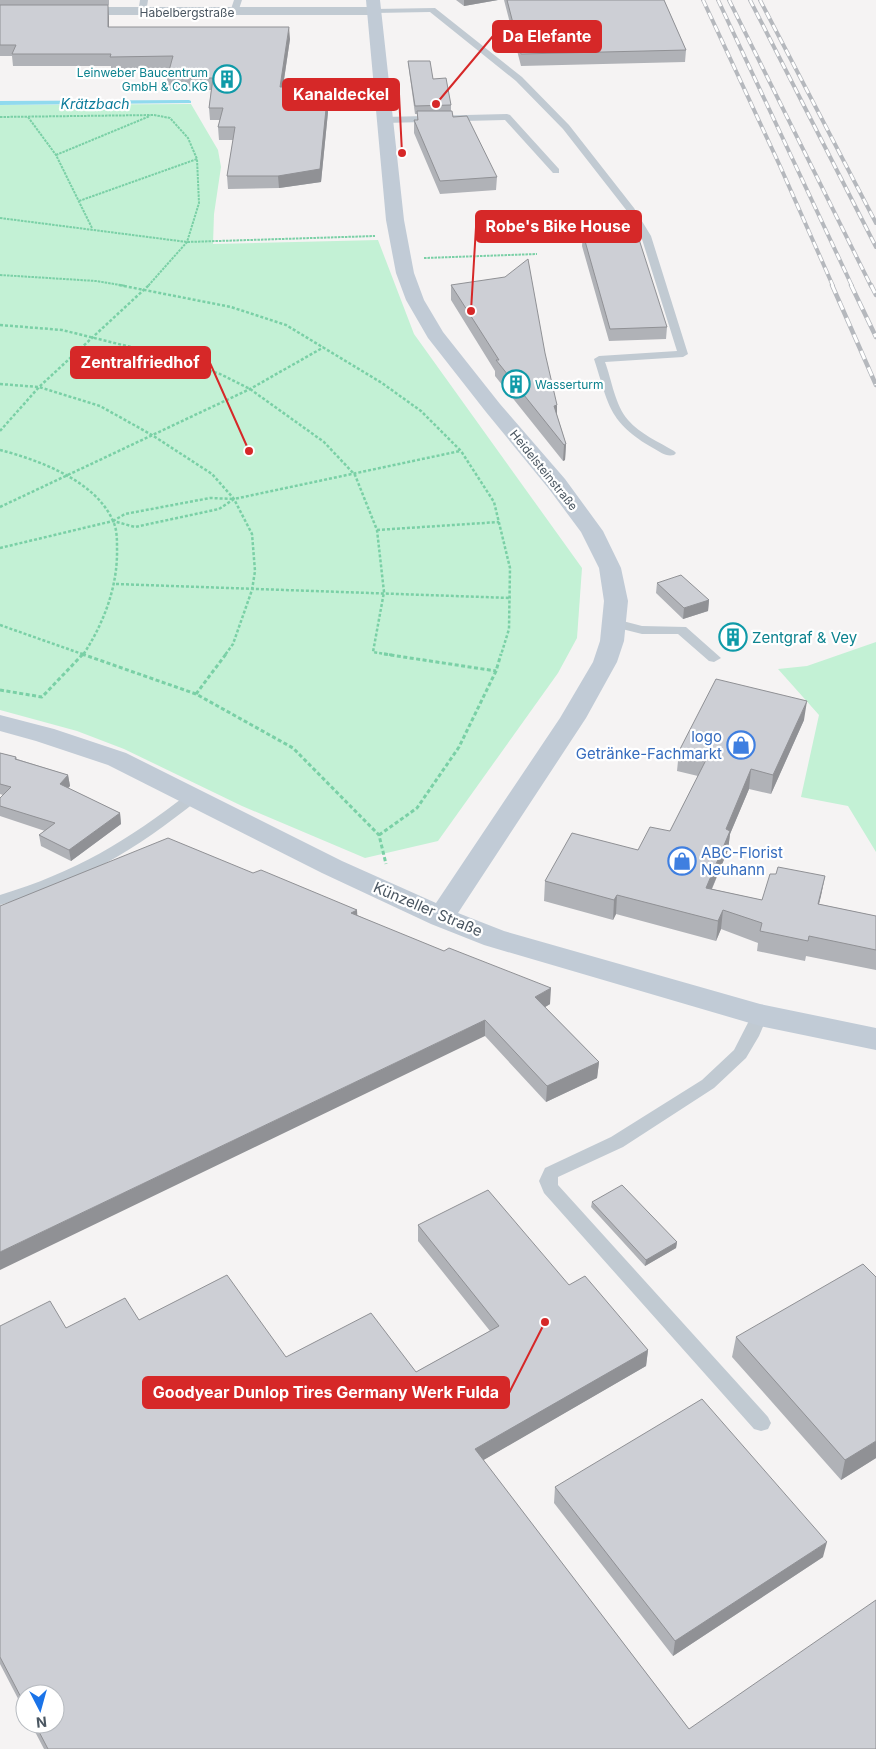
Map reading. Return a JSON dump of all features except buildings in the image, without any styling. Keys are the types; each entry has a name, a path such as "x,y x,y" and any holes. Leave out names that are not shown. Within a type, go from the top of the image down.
{"main road":[{"name":"Heidelsteinstraße","path":"373,6 398,236 405,273 415,300 435,334 493,408 557,484 592,531 610,568 616,601 612,641 608,655 597,677 573,718 441,917"},
{"name":"Künzeller Straße","path":"0,723 45,735 117,759 194,796 332,867 441,917 534,951 760,1014 876,1039"}],"street":[{"name":"Habelbergstraße","path":"0,12 143,6 373,6"}],"lane":[{"path":"373,6 432,10 519,80 566,127 631,210 646,236 683,354 600,359 615,406 624,421 636,432 670,453"},
{"path":"384,120 507,117 556,171"},
{"path":"614,623 642,630 681,630 714,658"},
{"path":"0,900 50,884 121,850 194,796"},
{"path":"760,1014 751,1036 740,1054 708,1084 617,1142 551,1173 548,1181 550,1188 761,1423"}],"path":[{"path":"56,155 154,115"},
{"path":"0,117 154,115 170,118 188,138 197,159 199,203 187,242 145,289 39,387 0,430"},
{"path":"28,117 56,155 92,229"},
{"path":"79,201 197,159"},
{"path":"0,218 187,242 383,236"},
{"path":"418,259 538,254"},
{"path":"0,276 96,281 145,289 231,307 286,325 382,383 421,411 461,451 494,502 510,568 510,629 496,671 458,747 417,808 379,835"},
{"path":"0,325 62,330 155,353 220,374 250,389 324,442 354,474 377,530 384,592 373,652 496,671"},
{"path":"0,507 250,389 325,347"},
{"path":"0,384 39,387 100,406 152,435 212,474 234,499 252,534 255,571 252,590 233,644 196,694"},
{"path":"0,450 33,460 68,475 97,499 113,521 117,535 116,584 84,654 42,697 0,690"},
{"path":"0,548 113,521 125,514 210,498 234,499 461,451"},
{"path":"113,521 135,527 219,509 234,499"},
{"path":"377,530 499,522"},
{"path":"116,584 511,598"},
{"path":"0,625 196,694 293,748 379,835 387,868"}],"green space":[{"path":"191,104 218,150 221,167 214,214 213,244 378,240 414,334 582,568 577,638 558,673 438,841 365,858 242,806 124,749 77,731 0,710 0,105"},
{"path":"876,642 876,852 848,806 801,797 819,715 778,669 807,666"}],"waterway":[{"name":"Krätzbach","path":"0,103 189,102"}],"railway":[{"path":"703,0 833,286"},
{"path":"718,0 852,286"},
{"path":"729,0 871,286"},
{"path":"750,0 876,247"},
{"path":"760,0 876,223"},
{"path":"832,285 876,385"},
{"path":"851,285 876,337"},
{"path":"871,285 876,295"}],"place":[{"name":"Leinweber Baucentrum GmbH & Co.KG","path":"227,79"},
{"name":"Da Elefante","path":"436,104"},
{"name":"Kanaldeckel","path":"402,153"},
{"name":"Robe's Bike House","path":"471,311"},
{"name":"Wasserturm","path":"516,384"},
{"name":"Zentralfriedhof","path":"249,451"},
{"name":"Zentgraf & Vey","path":"733,637"},
{"name":"logo Getränke-Fachmarkt","path":"741,745"},
{"name":"ABC-Florist Neuhann","path":"682,861"},
{"name":"Goodyear Dunlop Tires Germany Werk Fulda","path":"545,1322"}]}
